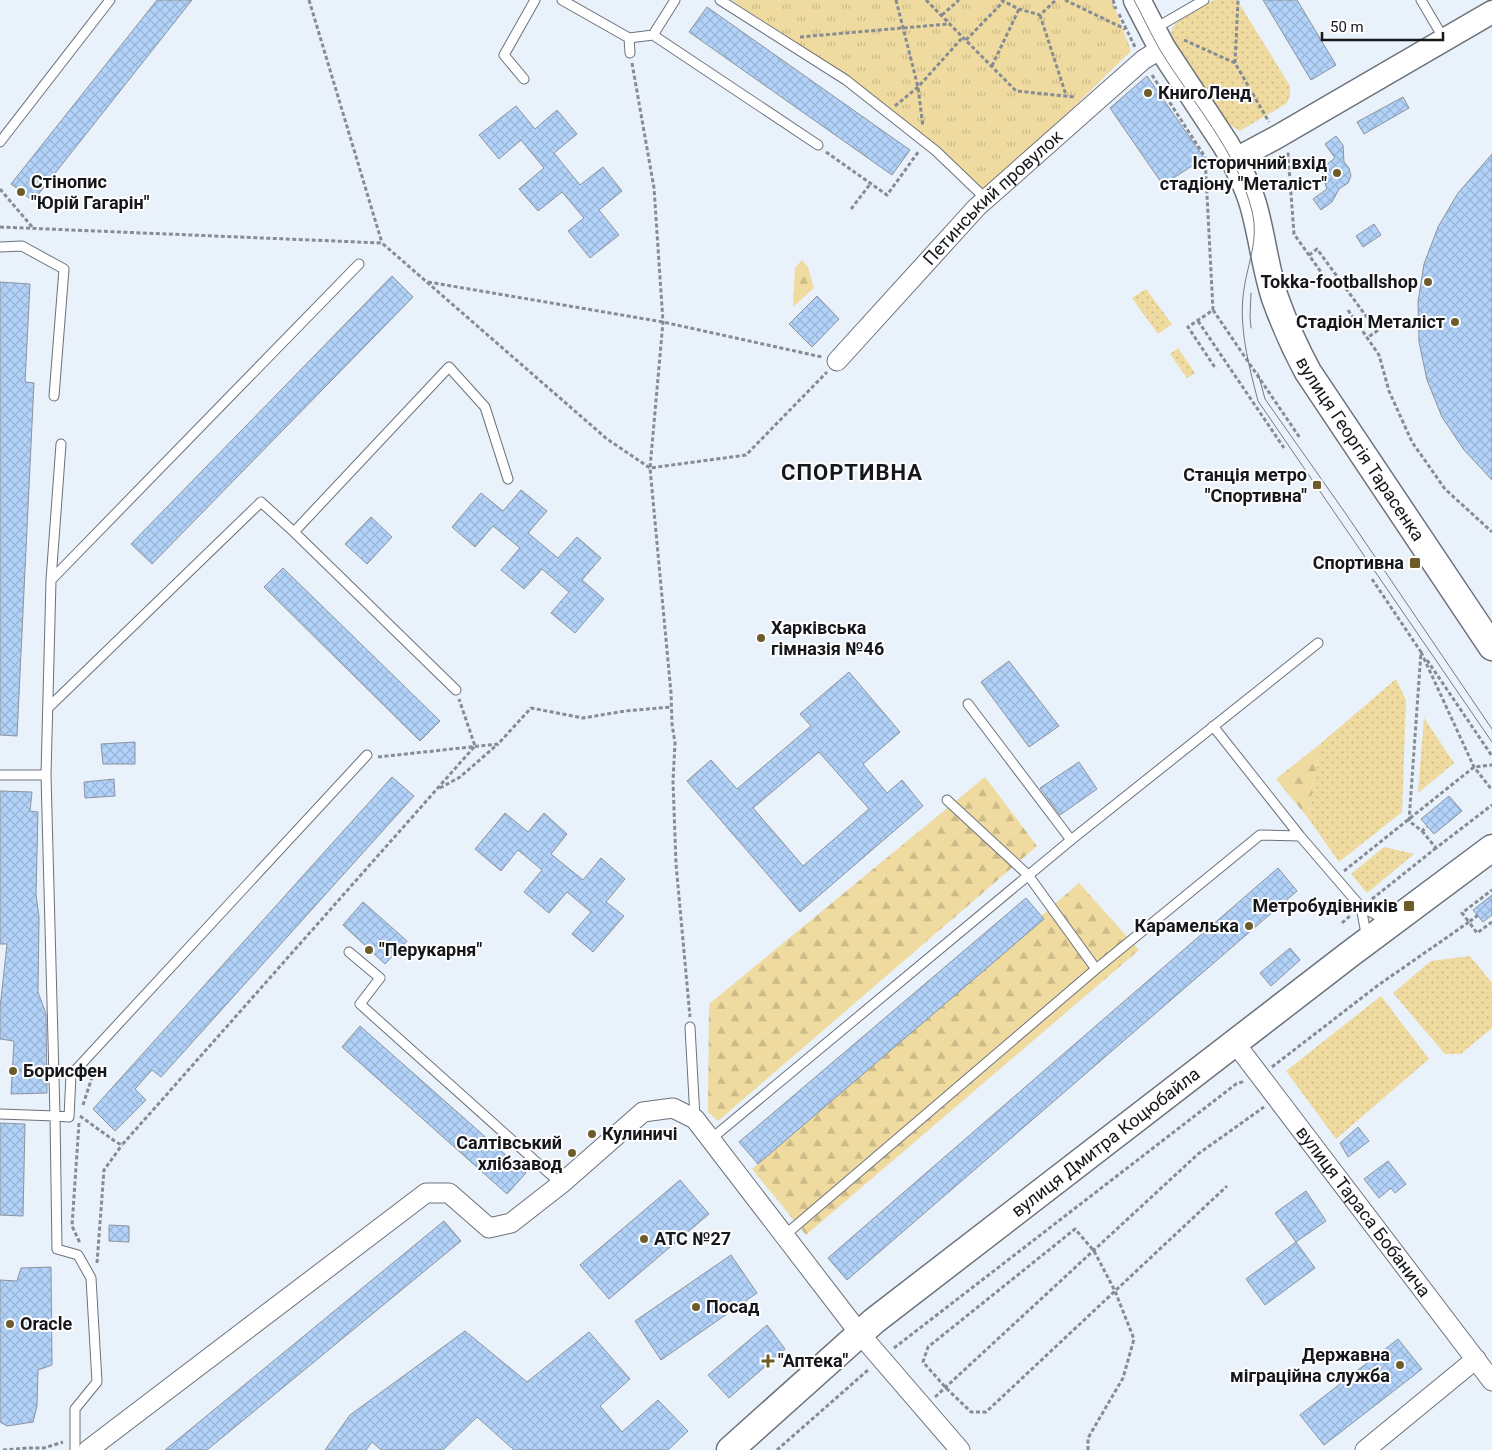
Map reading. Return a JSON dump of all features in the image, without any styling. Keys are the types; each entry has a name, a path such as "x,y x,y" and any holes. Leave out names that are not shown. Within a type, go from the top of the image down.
{"main road":[{"name":"вулиця Георгія Тарасенка","path":"1137,0 1160,45 1234,160 1253,204 1265,262 1275,298 1286,328 1308,372 1492,646"},
{"name":"вулиця Дмитра Коцюбайла","path":"730,1450 860,1334 1235,1043 1492,848"}],"street":[{"path":"1234,160 1492,12"},
{"name":"Петинський провулок","path":"837,361 986,199 1160,45"},
{"name":"вулиця Тараса Бобанича","path":"1235,1043 1262,1076 1492,1381"},
{"path":"82,1444 426,1193 448,1192 490,1228 511,1223 561,1184 643,1112 673,1108 695,1119 860,1334 960,1450"},
{"path":"1365,1450 1476,1359"}],"lane":[{"path":"0,142 110,0"},
{"path":"524,79 504,54 536,0"},
{"path":"562,0 629,38 653,35 818,145"},
{"path":"653,35 674,0"},
{"path":"720,0 846,80 925,142 986,199"},
{"path":"1160,45 1204,0"},
{"path":"1420,0 1444,39"},
{"path":"629,38 630,53"},
{"path":"0,247 22,246 64,269 54,396"},
{"path":"51,580 359,264"},
{"path":"294,532 449,367 485,407 508,479"},
{"path":"61,444 51,580 46,775 57,1249 78,1255 91,1278 97,1382 75,1410 82,1444 75,1450"},
{"path":"48,708 260,502 294,532 456,690"},
{"path":"711,1140 1071,840 1318,642"},
{"path":"968,704 1071,840"},
{"path":"1213,726 1300,836 1361,907 1392,923"},
{"path":"0,1114 69,1117 71,1075 367,755"},
{"path":"0,775 46,775"},
{"path":"947,800 1028,876 1096,970"},
{"path":"785,1235 1096,970 1260,836 1300,836"},
{"path":"1361,907 1368,942"},
{"path":"349,952 380,978 360,1004 561,1184"},
{"path":"690,1027 695,1119"}],"path":[{"path":"309,0 382,242"},
{"path":"818,145 886,195 925,142 918,87 896,0"},
{"path":"926,0 1016,91 1083,98 1103,95"},
{"path":"942,15 959,0"},
{"path":"1040,15 1056,0"},
{"path":"1065,0 1126,29"},
{"path":"1238,0 1235,63 1268,121"},
{"path":"887,113 918,87 1002,1 1019,9 1040,15"},
{"path":"992,66 1019,9"},
{"path":"1040,15 1066,96"},
{"path":"783,39 949,24"},
{"path":"1160,45 1235,63"},
{"path":"1160,45 1205,157 1213,310 1300,438"},
{"path":"630,53 654,188 663,322 650,468 675,743 673,782 676,864 690,1027"},
{"path":"1296,149 1288,154 1294,234 1333,289"},
{"path":"851,209 871,183"},
{"path":"0,189 33,228"},
{"path":"1309,255 1317,249 1377,331 1368,338"},
{"path":"428,282 663,322 837,361"},
{"path":"1213,310 1188,327 1216,369"},
{"path":"1348,310 1379,356 1388,391 1412,442 1445,489 1492,532"},
{"path":"1198,321 1284,448"},
{"path":"650,468 746,455 837,361"},
{"path":"1372,579 1492,756"},
{"path":"1421,652 1474,767 1492,790"},
{"path":"1409,820 1421,652"},
{"path":"456,690 475,746"},
{"path":"437,789 460,777 498,744 531,708 583,718 625,711 671,707"},
{"path":"377,757 498,744"},
{"path":"97,1265 104,1170 122,1145 475,746"},
{"path":"1336,878 1474,767 1492,765"},
{"path":"1342,923 1492,805"},
{"path":"1409,820 1422,830 1436,848"},
{"path":"1422,830 1427,827"},
{"path":"1492,890 1462,913 1477,933 1492,922"},
{"path":"777,1450 882,1358 1236,1084 1262,1076 1285,1055 1377,986 1478,915"},
{"path":"82,1107 96,1064"},
{"path":"924,1408 1198,1154 1278,1098"},
{"path":"84,1250 72,1226 80,1115 122,1145"},
{"path":"1088,1450 1088,1438 1123,1378 1134,1339 1115,1291 1094,1251 1075,1229 928,1347 923,1362 946,1388 971,1412 986,1412 1115,1291 1227,1186"},
{"path":"3,1450 82,1444"}],"green space":[{"path":"732,0 1112,0 1131,51 986,193"},
{"path":"1214,0 1237,0 1290,86 1290,96 1287,103 1240,131 1227,123 1174,43 1171,33 1176,24 1186,16"},
{"path":"802,260 808,267 814,288 793,307 795,268"},
{"path":"1146,289 1172,324 1158,334 1132,298"},
{"path":"1178,348 1195,373 1187,378 1170,354"},
{"path":"1396,679 1406,700 1402,812 1339,862 1308,818 1320,744"},
{"path":"1424,718 1454,763 1418,793"},
{"path":"1320,744 1308,818 1276,779"},
{"path":"985,777 1037,846 718,1121 708,1112 709,1004"},
{"path":"1384,847 1414,854 1367,893 1351,874"},
{"path":"1079,883 1139,950 806,1235 752,1169"},
{"path":"1470,956 1492,983 1492,1028 1461,1054 1445,1054 1393,993 1431,961"},
{"path":"1381,996 1429,1059 1336,1139 1286,1071"}],"building":[{"path":"157,0 192,0 33,201 11,184"},
{"path":"1263,0 1297,0 1336,65 1311,80"},
{"path":"707,7 910,150 892,175 689,32"},
{"path":"1147,76 1204,158 1163,185 1110,108"},
{"path":"1403,97 1409,108 1364,134 1357,122"},
{"path":"516,106 535,129 557,110 577,134 554,153 580,185 603,167 622,191 599,210 619,235 590,258 568,231 584,218 562,192 538,211 519,189 544,168 521,140 499,159 479,135"},
{"name":"Історичний вхід стадіону \"Металіст\"","path":"1336,136 1343,145 1344,162 1349,168 1351,176 1348,183 1339,189 1332,202 1321,210 1313,199 1327,189 1323,178 1323,170 1335,158 1325,144"},
{"name":"Стадіон Металіст","path":"1492,154 1492,480 1464,450 1442,417 1427,380 1419,342 1418,302 1424,264 1438,227 1458,193"},
{"path":"1374,224 1381,235 1363,247 1356,236"},
{"path":"392,276 413,297 152,564 131,544"},
{"path":"0,282 30,284 25,382 34,383 17,736 0,735"},
{"path":"817,296 839,319 812,347 789,324"},
{"path":"521,490 547,511 528,533 558,558 577,537 601,558 582,580 604,599 575,633 551,613 569,592 542,569 524,589 501,570 520,548 493,526 475,547 452,527 481,493 503,511"},
{"path":"371,517 392,537 367,564 345,544"},
{"path":"283,568 440,721 420,741 264,587"},
{"path":"1009,661 1059,726 1029,747 981,682"},
{"path":"849,672 900,732 863,764 887,793 902,780 923,806 800,912 687,781 711,760 737,789 811,726 800,714","holes":["819,752 869,809 803,866 753,808"]},
{"path":"135,742 135,764 103,764 101,744"},
{"path":"1079,762 1097,789 1060,815 1040,788"},
{"path":"392,777 414,796 161,1077 152,1070 135,1089 146,1100 115,1131 93,1109"},
{"path":"114,779 115,796 85,798 84,782"},
{"path":"0,791 32,792 30,811 38,812 36,895 39,917 38,992 46,1014 47,1093 11,1094 14,1041 0,1039 0,1008 7,944 0,944"},
{"path":"1449,796 1462,811 1434,834 1421,819"},
{"path":"505,813 528,832 544,813 567,834 551,854 583,880 601,858 625,879 606,902 624,916 593,952 572,934 591,912 567,892 549,913 524,892 542,870 518,850 501,871 475,849"},
{"path":"1278,868 1297,891 847,1280 828,1258"},
{"path":"1492,895 1492,915 1483,922 1473,910"},
{"path":"1026,898 1044,919 758,1164 739,1142"},
{"path":"363,902 407,941 385,964 343,925"},
{"name":"Метробудівників","path":"1290,948 1300,960 1271,986 1260,973"},
{"path":"360,1026 526,1173 507,1194 342,1047"},
{"path":"0,1123 25,1124 23,1216 0,1215"},
{"path":"1358,1127 1369,1141 1348,1157 1340,1143"},
{"path":"1388,1161 1406,1184 1395,1193 1391,1188 1379,1198 1364,1179"},
{"name":"АТС №27","path":"680,1180 709,1214 609,1299 580,1265"},
{"path":"1306,1191 1326,1221 1296,1242 1275,1213"},
{"path":"444,1221 461,1241 207,1450 165,1450"},
{"path":"109,1225 129,1226 129,1242 109,1241"},
{"path":"1296,1242 1315,1268 1265,1305 1246,1279"},
{"name":"Посад","path":"731,1255 757,1293 661,1360 635,1321"},
{"path":"51,1267 52,1365 38,1370 37,1406 33,1422 7,1426 0,1422 0,1280 17,1281 21,1268"},
{"path":"767,1325 785,1349 729,1398 708,1375"},
{"path":"465,1331 527,1382 589,1332 630,1379 600,1406 622,1432 658,1400 688,1431 668,1450 514,1450 477,1417 443,1450 381,1450 372,1442 366,1450 325,1450 350,1415"},
{"path":"1398,1339 1422,1369 1324,1445 1300,1415"}],"tram line":[{"path":"1134,0 1160,50 1225,147 1245,189 1252,211 1254,241 1244,289 1242,317 1245,346 1258,401 1492,742"},
{"path":"1251,293 1251,328"},
{"path":"1258,373 1265,399 1346,514 1492,729"}],"place":[{"name":"КнигоЛенд","path":"1148,93"},
{"name":"Історичний вхід стадіону \"Металіст\"","path":"1337,173"},
{"name":"Стінопис \"Юрій Гагарін\"","path":"21,192"},
{"name":"Tokka-footballshop","path":"1428,282"},
{"name":"Стадіон Металіст","path":"1455,322"},
{"name":"Станція метро \"Спортивна\"","path":"1317,485"},
{"name":"Спортивна","path":"1415,563"},
{"name":"Харківська гімназія №46","path":"761,638"},
{"name":"Метробудівників","path":"1409,906"},
{"name":"Карамелька","path":"1249,926"},
{"name":"\"Перукарня\"","path":"369,950"},
{"name":"Борисфен","path":"13,1071"},
{"name":"Кулиничі","path":"592,1134"},
{"name":"Салтівський хлібзавод","path":"572,1153"},
{"name":"АТС №27","path":"644,1239"},
{"name":"Посад","path":"696,1307"},
{"name":"Oracle","path":"10,1324"},
{"name":"\"Аптека\"","path":"768,1361"},
{"name":"Державна міграційна служба","path":"1400,1365"}],"district":[{"name":"СПОРТИВНА","path":"852,472"}]}
